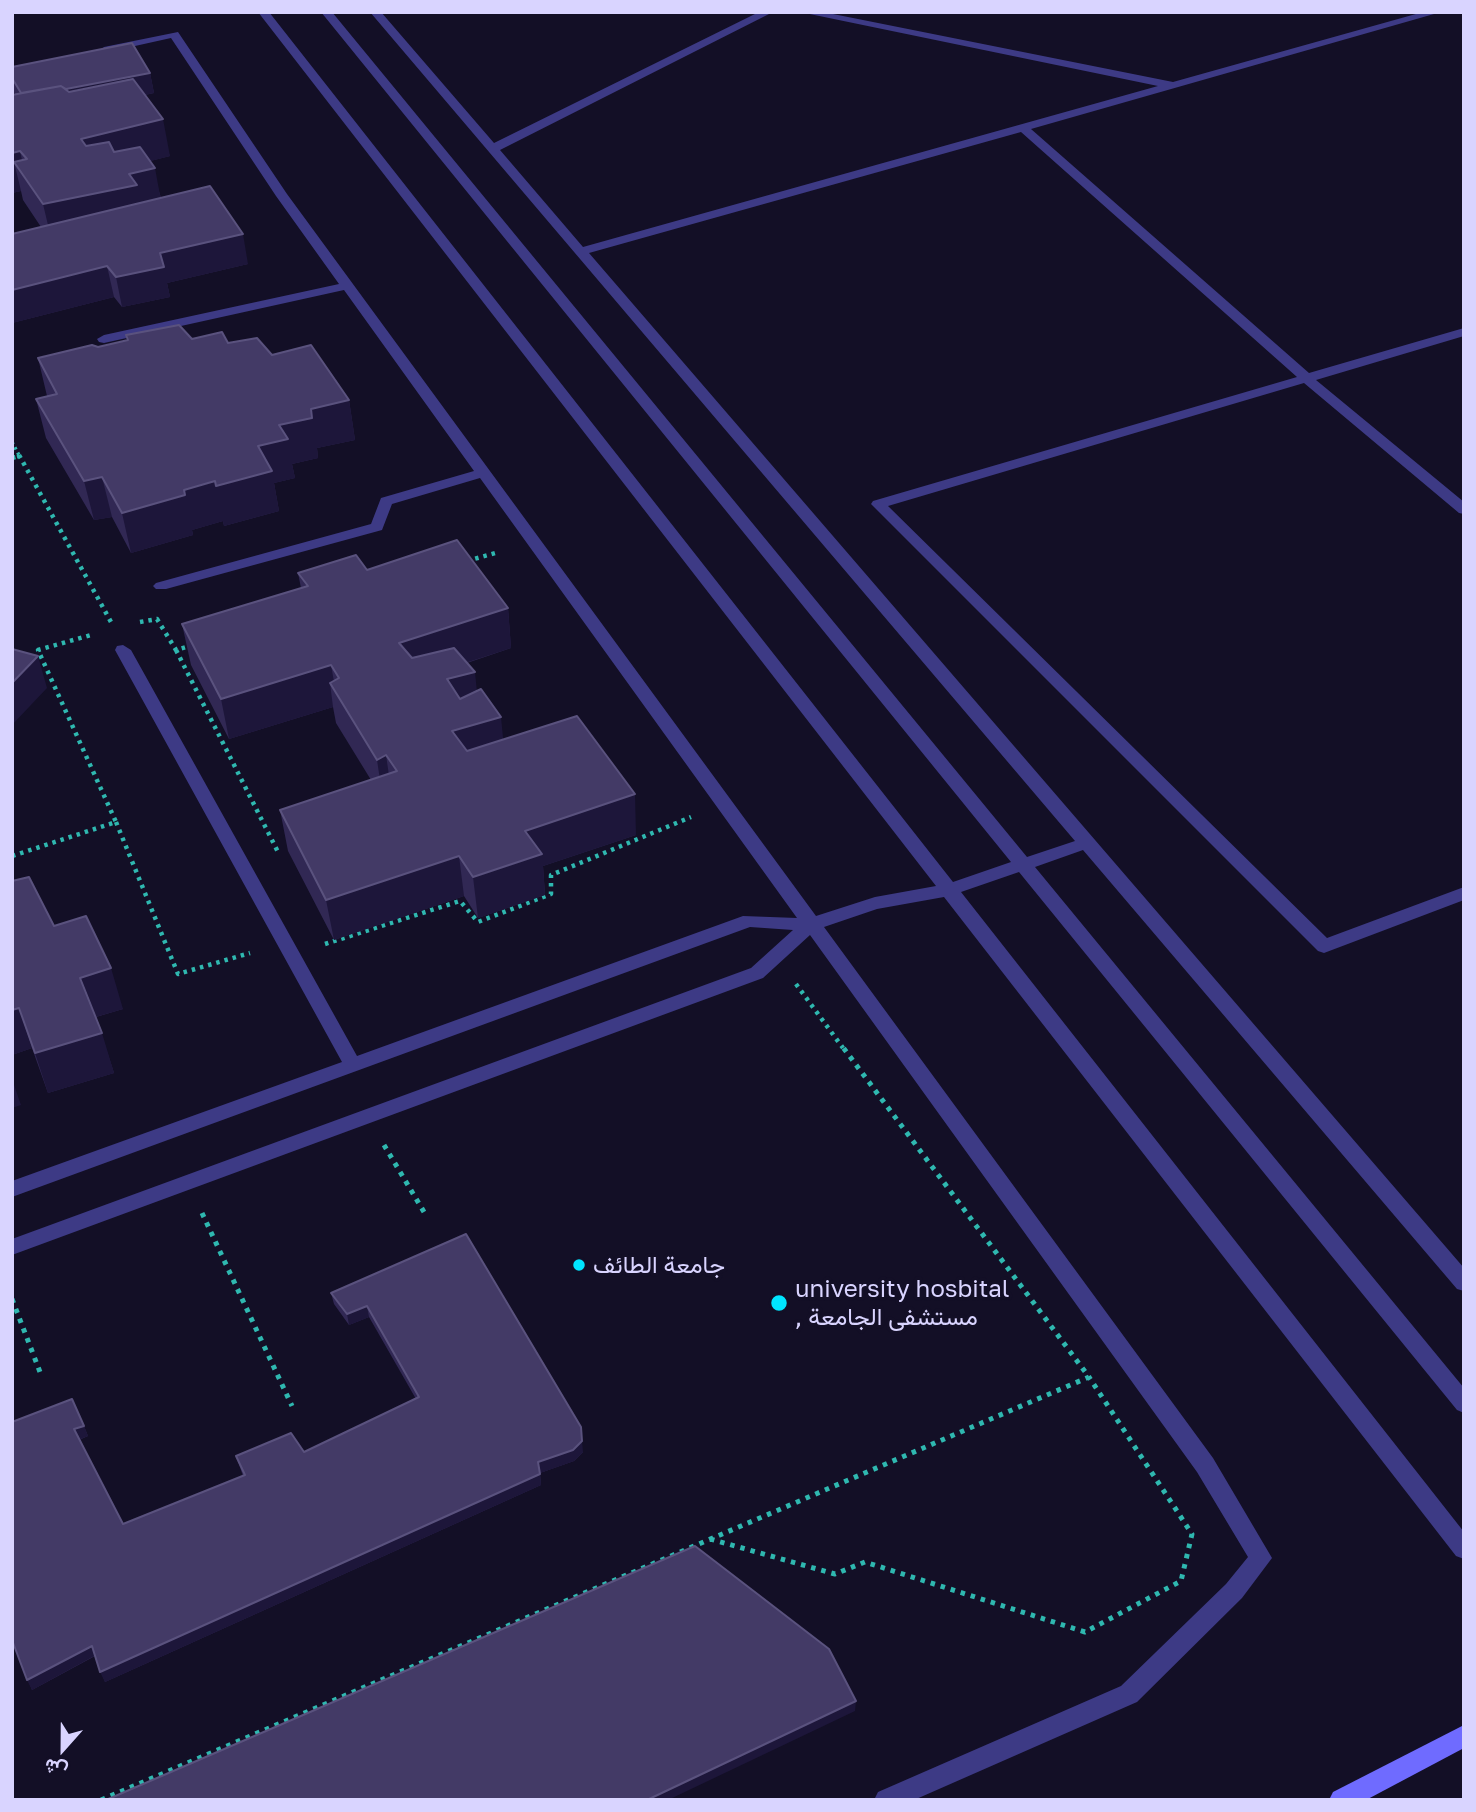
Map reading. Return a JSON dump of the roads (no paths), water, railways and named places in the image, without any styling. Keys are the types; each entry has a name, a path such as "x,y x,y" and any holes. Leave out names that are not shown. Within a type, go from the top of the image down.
{"street":[{"path":"263,12 1464,1549"},
{"path":"326,12 1464,1404"},
{"path":"375,12 1464,1283"},
{"path":"492,149 768,12"},
{"path":"805,12 1174,86"},
{"path":"580,252 1436,12"},
{"path":"93,52 174,34 282,197 346,286 1205,1465 1261,1558 1234,1591 1129,1694 886,1800"},
{"path":"1023,128 1306,378 1464,510"},
{"path":"104,339 346,286"},
{"path":"1464,332 878,503 1324,946 1464,893"},
{"path":"160,586 377,527 386,501 482,473"},
{"path":"123,650 353,1065"},
{"path":"12,1189 749,921 810,925 875,903 948,890 1086,843"},
{"path":"12,1247 757,972 810,925"},
{"path":"1341,1800 1464,1737"}],"place":[{"name":"جامعة الطائف","path":"579,1265"},
{"name":"university hosbital , مستشفى الجامعة","path":"779,1303"}]}
